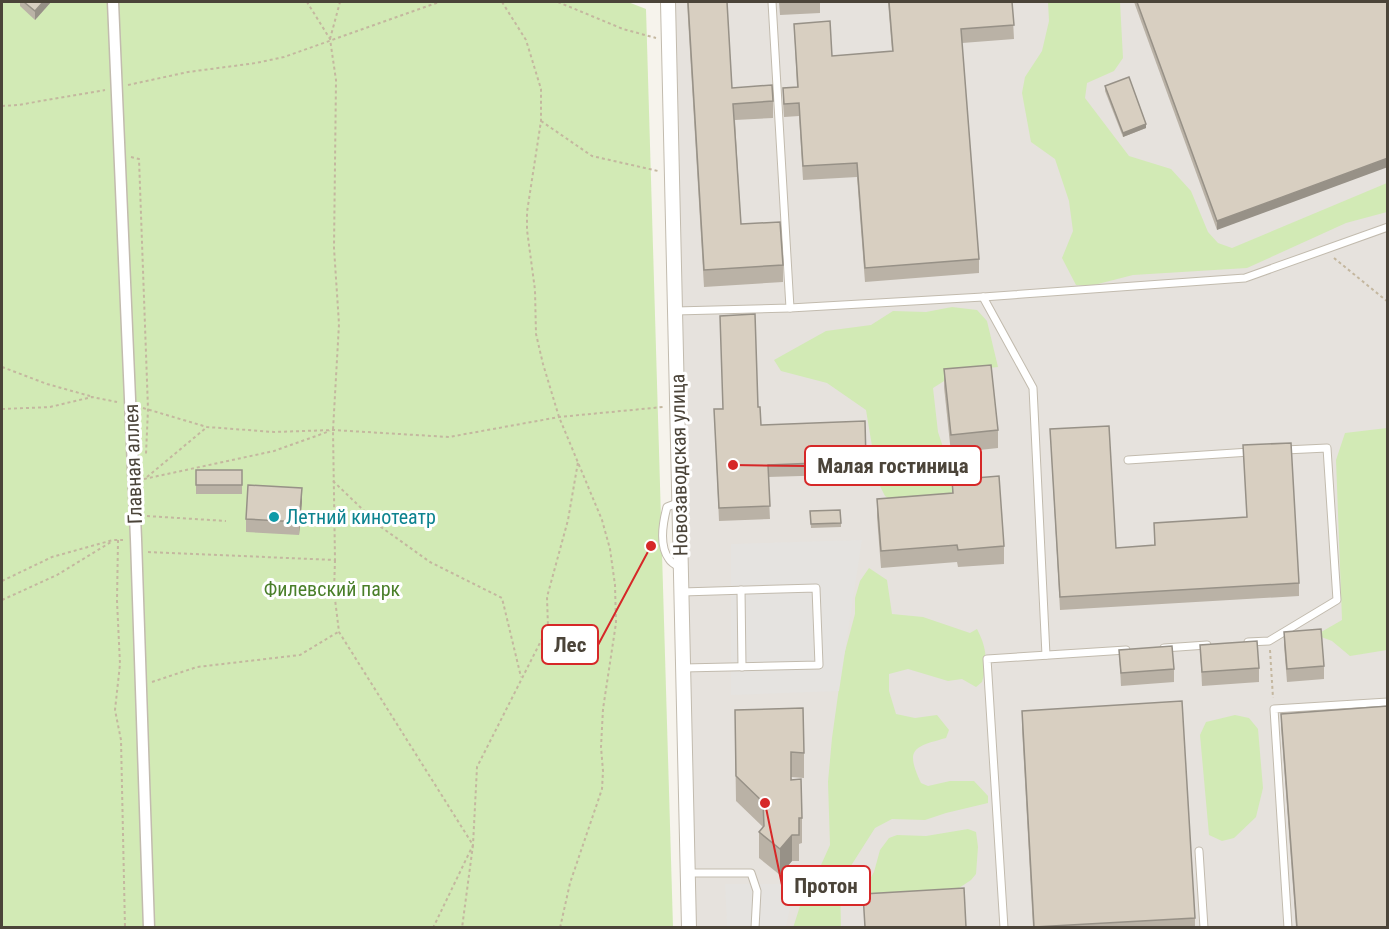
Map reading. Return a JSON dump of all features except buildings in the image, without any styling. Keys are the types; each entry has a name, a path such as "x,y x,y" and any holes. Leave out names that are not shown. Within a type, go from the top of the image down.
{"street":[{"name":"Главная аллея","path":"113,2 131,405 149,927"},
{"name":"Новозаводская улица","path":"668,2 689,927"}],"lane":[{"path":"772,2 790,308"},
{"path":"675,311 790,308 983,297 1245,278 1388,227"},
{"path":"983,297 1033,388 1046,656"},
{"path":"1234,643 1269,641 1336,600 1327,448 1280,451"},
{"path":"1128,460 1257,452"},
{"path":"682,592 816,588 819,665 683,668"},
{"path":"741,590 742,667"},
{"path":"1152,649 1211,645"},
{"path":"1004,927 987,659 1140,649"},
{"path":"1288,927 1274,709 1388,702"},
{"path":"1199,851 1204,927"},
{"path":"688,873 752,873 757,891 755,927"}],"path":[{"path":"307,2 330,39"},
{"path":"340,2 330,39 336,80 334,248 339,324 333,430 333,481 334,591 339,632 473,845"},
{"path":"2,106 117,88 135,82 188,72 284,57 440,2"},
{"path":"502,2 526,40 541,89 541,121 527,212 527,230 535,290 536,334 559,417 602,520 610,549 615,585 616,623 603,709 602,789 570,883 560,927"},
{"path":"558,2 622,29 647,35"},
{"path":"541,121 592,156 672,174"},
{"path":"1324,250 1388,302"},
{"path":"2,367 47,384 92,397 148,409 207,427 274,432 333,430 449,437 559,417 646,407 677,407"},
{"path":"2,408 50,407 92,397"},
{"path":"207,427 144,479 274,451 333,430"},
{"path":"462,927 473,845 477,767 548,627 547,597 568,520 578,462"},
{"path":"333,481 381,527 430,562 502,598 521,679"},
{"path":"135,516 226,521"},
{"path":"2,581 52,557 113,540 136,540"},
{"path":"2,600 57,575 113,540"},
{"path":"118,540 117,601 120,664 115,710 121,740 125,927"},
{"path":"146,552 335,560"},
{"path":"152,682 196,667 300,655 339,632"},
{"path":"1269,641 1274,709"},
{"path":"433,927 473,845"}],"shaded area":[{"path":"674,2 1387,2 1387,927 695,927"},
{"path":"862,540 839,691 731,695 731,544"},
{"path":"725,884 795,884 786,927 727,927"}],"green space":[{"name":"Филевский парк","path":"2,2 628,2 646,9 673,927 2,928"},
{"path":"1048,2 1120,2 1123,58 1114,71 1087,83 1085,98 1129,156 1171,169 1191,191 1208,232 1218,243 1232,248 1387,183 1387,212 1346,223 1247,268 1133,275 1090,286 1076,285 1062,258 1073,231 1069,201 1055,159 1031,142 1022,93 1025,77 1042,51 1049,21"},
{"path":"952,307 977,310 987,321 998,367 960,371 933,388 938,432 948,462 986,489 897,504 885,496 878,482 866,410 827,383 781,371 774,360 826,331 871,325 893,311 926,312"},
{"path":"1387,428 1387,650 1350,656 1332,641 1316,635 1342,620 1336,460 1345,433"},
{"path":"869,568 887,580 892,614 923,617 970,633 977,629 985,649 986,661 982,682 976,687 962,679 948,681 908,669 889,674 889,691 896,714 915,718 937,715 949,730 946,738 926,744 915,751 914,763 921,783 928,786 950,781 974,781 988,796 988,803 925,820 892,819 875,828 840,883 841,927 793,928 808,881 821,865 830,845 828,782 843,659 855,614 855,598 860,581"},
{"path":"1235,715 1249,718 1258,729 1263,788 1256,817 1234,838 1222,841 1209,835 1200,735 1206,722"},
{"path":"968,829 976,832 978,847 976,874 950,894 876,897 863,891 874,872 880,850 889,838 897,835 926,836"}],"place":[{"name":"Малая гостиница","path":"733,465"},
{"name":"Летний кинотеатр","path":"274,517"},
{"name":"Лес","path":"651,546"},
{"name":"Протон","path":"765,803"}]}
